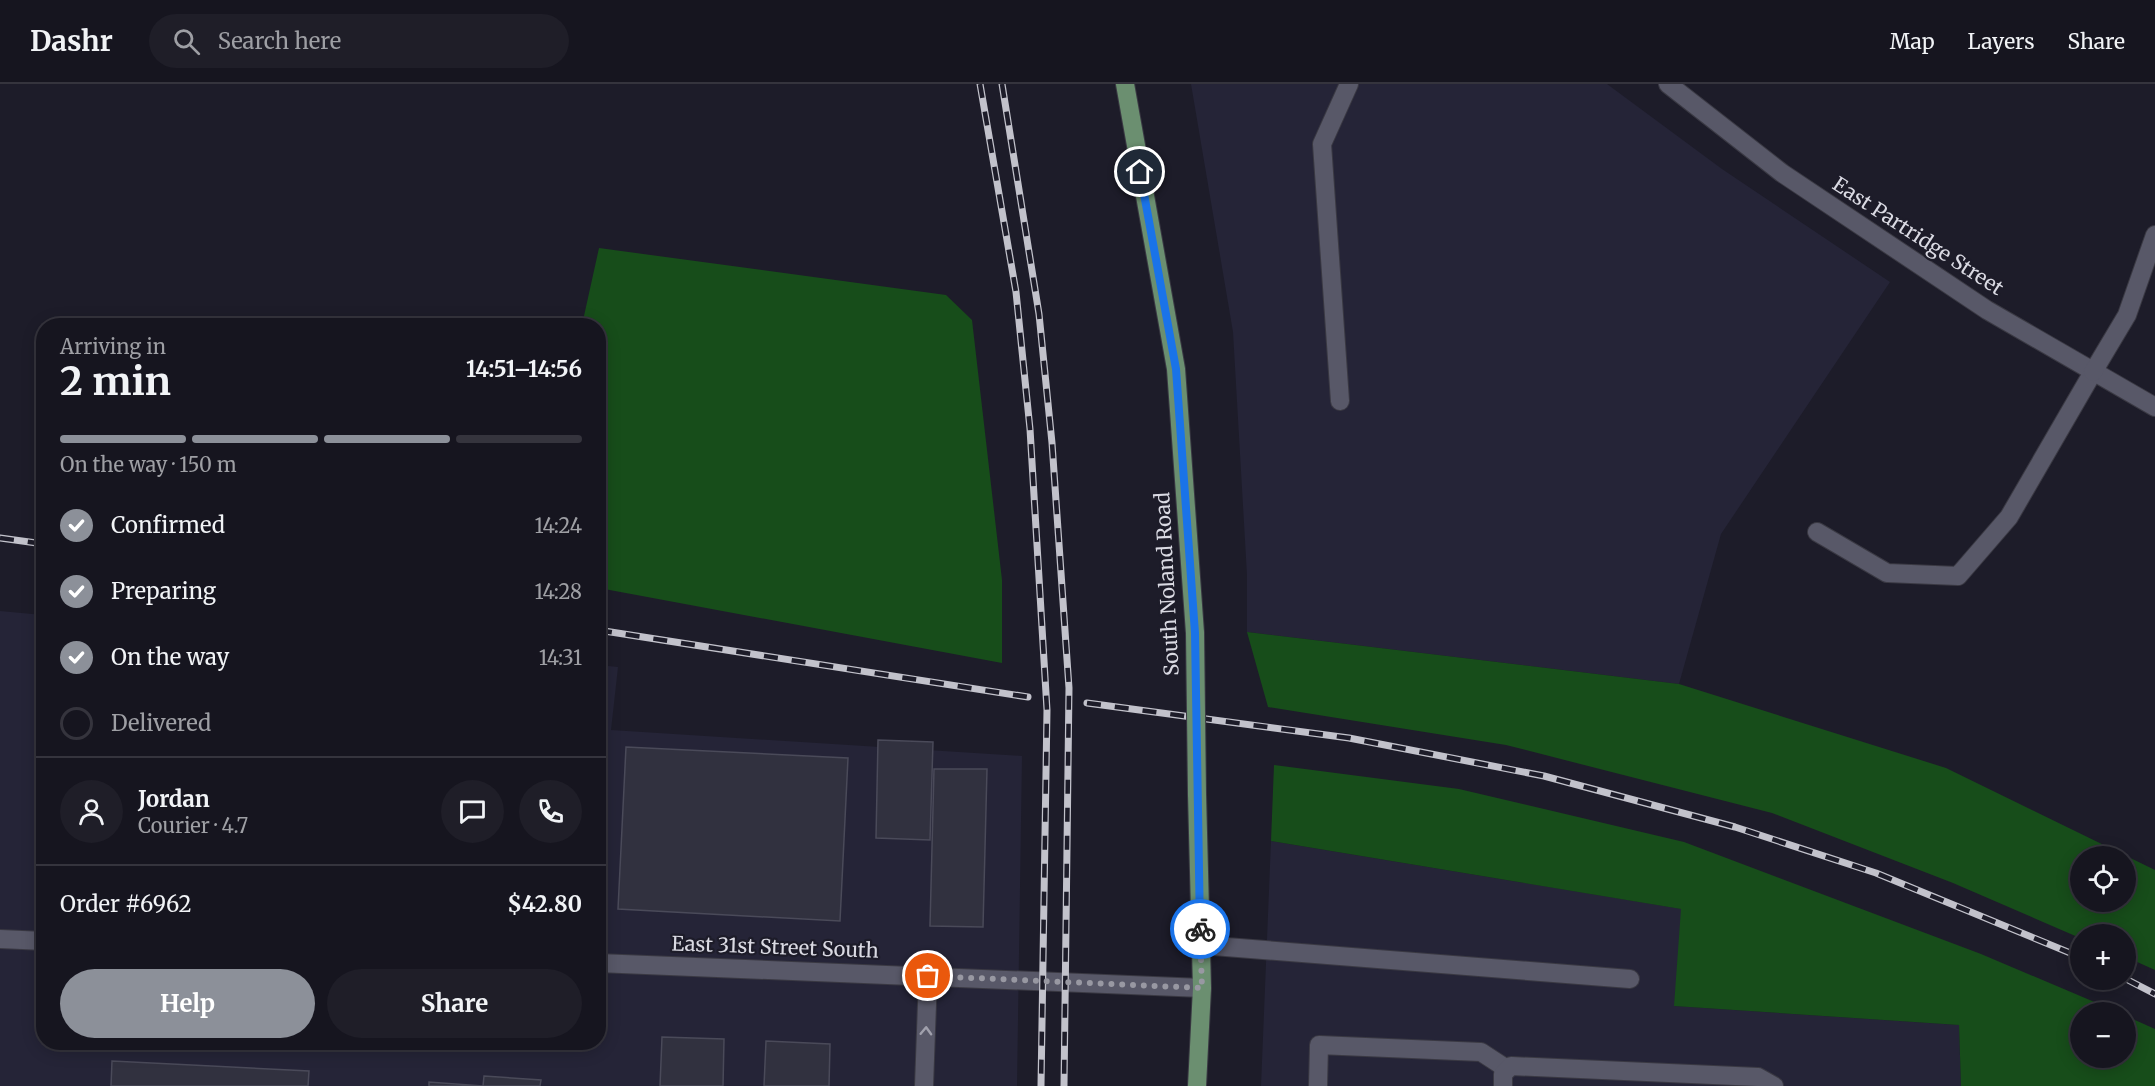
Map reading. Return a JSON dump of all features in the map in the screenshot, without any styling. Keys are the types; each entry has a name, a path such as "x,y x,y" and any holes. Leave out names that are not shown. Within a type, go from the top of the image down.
{"main road":[{"name":"South Noland Road","path":"1125,84 1176,369 1195,633 1202,988 1197,1086"}],"street":[{"path":"1340,401 1322,144 1348,84"},
{"name":"East Partridge Street","path":"1668,84 1782,173 1987,310 2155,408"},
{"path":"1817,532 1887,573 1958,576 2009,517 2127,315 2155,236"},
{"path":"0,939 36,941"},
{"path":"1201,945 1630,979"},
{"name":"East 31st Street South","path":"606,963 1202,988"},
{"path":"924,1086 928,976"},
{"path":"1318,1086 1319,1045 1481,1052 1505,1078 1511,1066 1758,1077 1774,1086"}],"shaded area":[{"path":"1191,84 1607,84 1722,169 1890,282 1721,534 1679,684 1247,632 1247,575 1233,332"},
{"path":"0,611 36,614 36,1050 606,1050 606,666 618,667 611,730 1022,756 1017,1086 0,1086"},
{"path":"1271,841 1682,909 1675,1006 1959,1025 1961,1086 1261,1086"}],"green space":[{"path":"599,248 946,295 972,320 1002,580 1002,663 606,589 606,318 584,318"},
{"path":"1247,632 1679,684 1946,768 2106,846 2070,846 2070,912 2136,912 2136,861 2155,870 2155,970 2136,961 2136,924 2070,924 2070,934 1953,883 1772,813 1506,745 1268,707"},
{"path":"1274,765 1459,789 1684,842 1981,954 2094,1002 2070,1002 2070,1068 2136,1068 2136,1020 2155,1029 2155,1086 1961,1086 1959,1025 1674,1006 1681,909 1271,841"}],"building":[{"path":"878,740 933,742 930,840 876,838"},
{"path":"626,747 848,758 840,921 618,909"},
{"path":"934,769 987,769 983,927 930,926"},
{"path":"662,1037 724,1039 723,1086 660,1086"},
{"path":"766,1041 830,1044 829,1086 764,1086"},
{"path":"112,1061 309,1071 308,1086 111,1086"},
{"path":"484,1076 541,1080 540,1086 483,1086"},
{"path":"429,1082 483,1086 429,1086"}],"railway":[{"path":"980,84 1016,292 1030,429 1047,710 1041,1086"},
{"path":"1002,84 1039,314 1052,443 1069,688 1064,1086"},
{"path":"0,538 36,543"},
{"path":"606,631 1028,697"},
{"path":"1087,703 1349,738 1544,776 1735,827 1876,873 2070,953"},
{"path":"2136,984 2155,994"}],"way so far":[{"path":"928,976 1202,988 1200,929"}],"route":[{"path":"1140,172 1176,369 1195,633 1200,929"}]}
